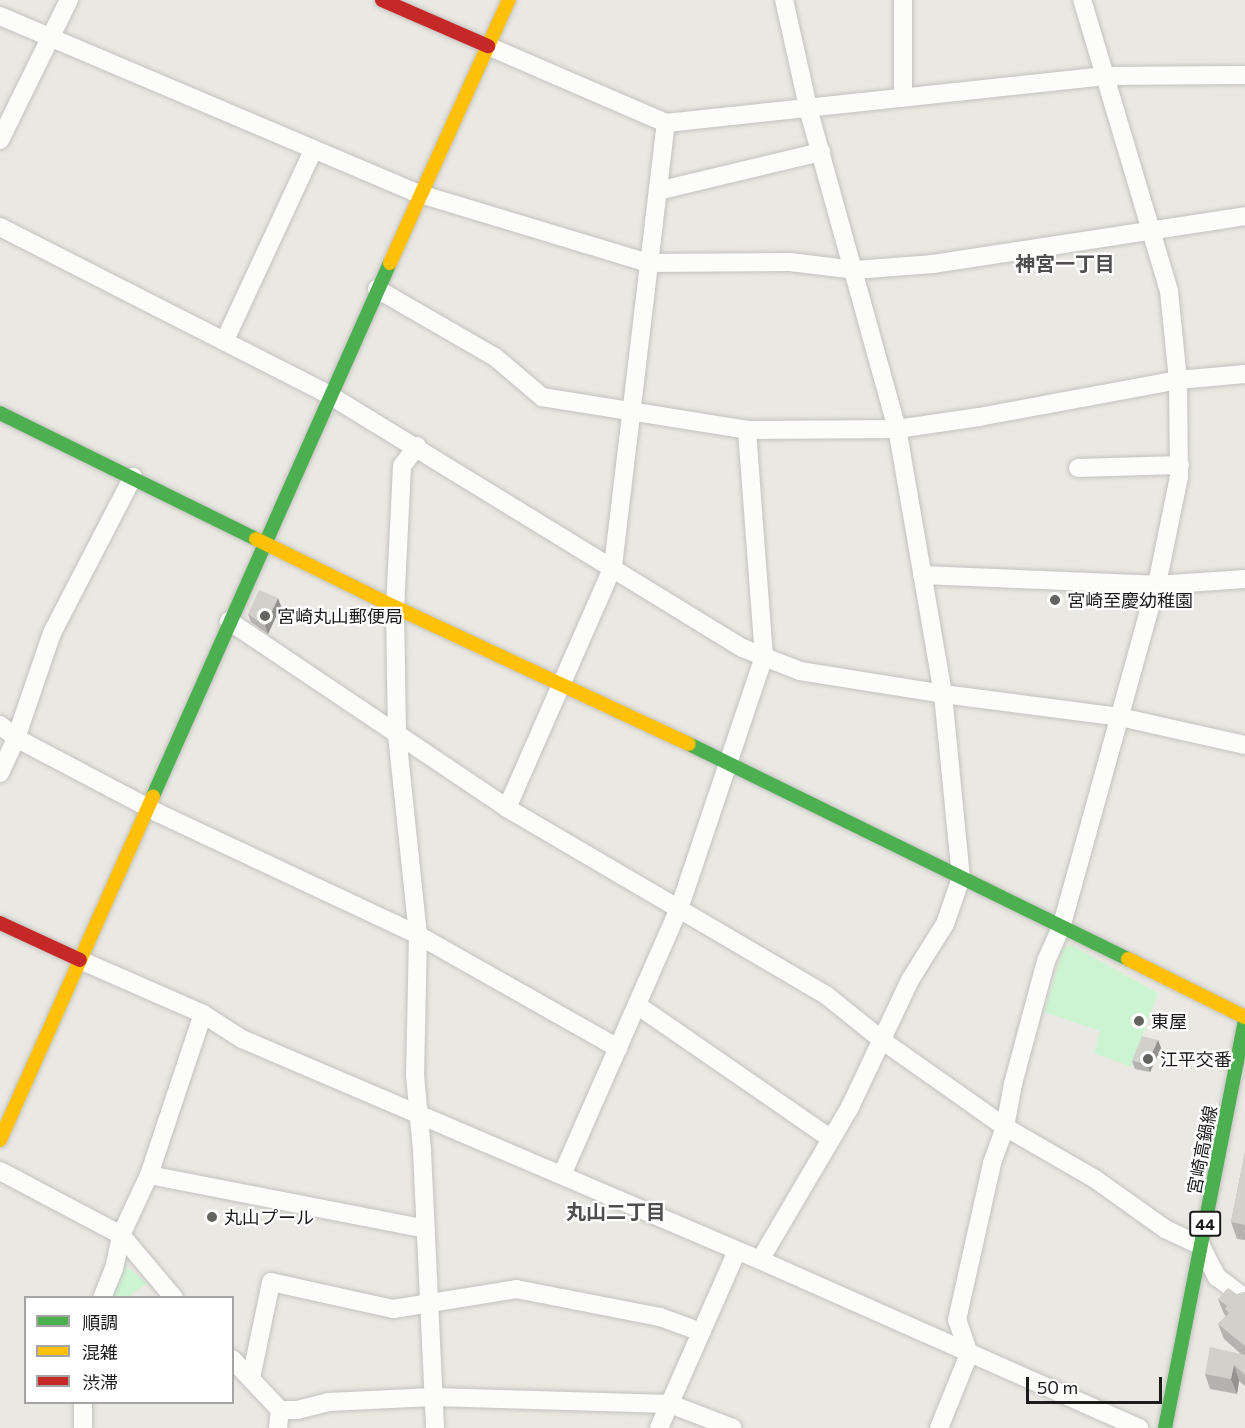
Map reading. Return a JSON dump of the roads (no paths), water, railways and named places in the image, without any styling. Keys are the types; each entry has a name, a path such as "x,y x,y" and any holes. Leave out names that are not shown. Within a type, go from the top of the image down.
{"street":[{"path":"0,140 69,0"},
{"path":"382,0 666,123 1105,76 1245,75"},
{"path":"0,1140 146,806 267,542 377,289 509,0"},
{"path":"759,1260 831,1139 883,1041 910,980 945,924 961,878 942,694 897,429 855,270 808,107 784,0"},
{"path":"903,0 903,97"},
{"path":"939,1428 969,1354 957,1320 992,1163 1005,1127 1013,1084 1046,961 1061,928 1156,585 1180,465 1178,380 1169,291 1082,0"},
{"path":"0,16 420,194 649,263 790,262 855,270 933,264 1153,232 1245,216"},
{"path":"507,807 612,566 666,123"},
{"path":"225,340 313,150"},
{"path":"658,191 821,152"},
{"path":"0,227 332,396 417,446 742,648 800,671 942,694 1120,717 1245,745"},
{"path":"377,289 495,357 542,397 747,430 897,429 979,417 1178,380 1245,374"},
{"path":"0,413 267,542 395,607 730,763 1245,1019"},
{"path":"562,1175 679,909 764,657 747,430"},
{"path":"417,446 402,466 395,607 397,735 418,935 415,1075 422,1151 435,1428"},
{"path":"1077,468 1180,465"},
{"path":"0,773 16,738 52,633 133,477"},
{"path":"922,575 1156,585 1245,579"},
{"path":"229,621 507,807 826,995 883,1041 1005,1127 1095,1179 1165,1229 1201,1246 1217,1277 1245,1298"},
{"path":"0,725 16,738 146,806 418,935 618,1048"},
{"path":"0,923 203,1014 242,1039 759,1260 1139,1428"},
{"path":"637,1005 732,1068 831,1139"},
{"path":"103,1296 114,1269 121,1235 149,1175 203,1014"},
{"name":"宮崎高鍋線","path":"1165,1428 1245,1019"},
{"path":"0,1171 121,1235 172,1296"},
{"path":"149,1175 426,1229"},
{"path":"659,1428 737,1251"},
{"path":"251,1378 271,1282 393,1309 429,1305 516,1289 660,1317 701,1332"},
{"path":"234,1361 251,1378 279,1419 297,1410 328,1402 433,1397 670,1404 733,1428"},
{"path":"83,1404 83,1428"}],"place":[{"name":"宮崎至慶幼稚園","path":"1055,600"},
{"name":"宮崎丸山郵便局","path":"265,616"},
{"name":"東屋","path":"1139,1021"},
{"name":"江平交番","path":"1148,1059"},
{"name":"丸山プール","path":"212,1217"}],"district":[{"name":"神宮一丁目","path":"1065,263"},
{"name":"丸山二丁目","path":"616,1211"}]}
